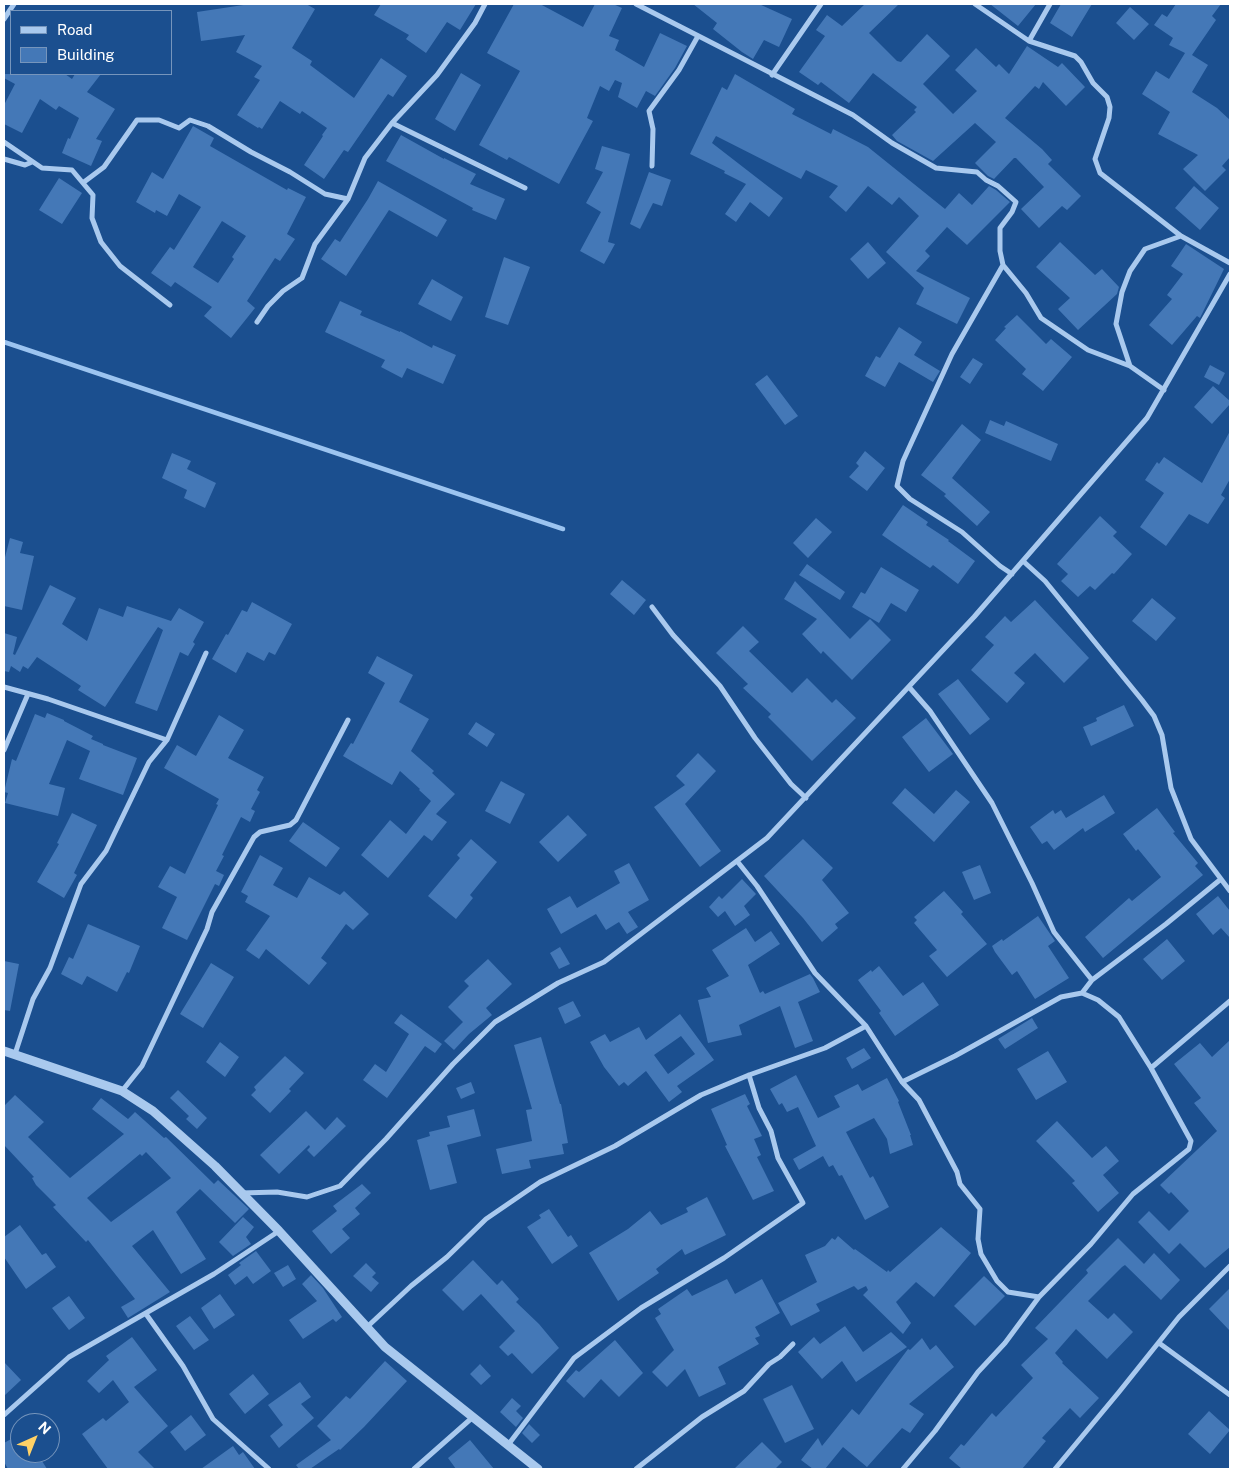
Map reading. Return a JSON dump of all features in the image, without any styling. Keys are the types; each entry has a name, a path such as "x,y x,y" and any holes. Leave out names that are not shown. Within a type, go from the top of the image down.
{"street":[{"path":"4,19 14,4"},
{"path":"257,322 268,306 283,291 302,278 315,244 348,199 365,158 392,123 438,76 475,23 485,4"},
{"path":"636,4 772,75 853,114 892,143 936,168 977,172 986,180 998,186 1016,202 1012,212 1000,228 1000,251 1004,265 1026,293 1041,318 1088,350 1130,366 1164,390"},
{"path":"772,75 821,4"},
{"path":"975,4 1029,41 1075,56 1081,62 1093,82 1107,98 1110,107 1109,118 1094,159 1100,173 1181,236 1230,263"},
{"path":"1029,41 1050,4"},
{"path":"652,166 653,129 649,110 679,70 698,36"},
{"path":"84,182 104,167 137,120 159,120 179,128 190,120 208,126 325,194 348,199"},
{"path":"392,123 525,188"},
{"path":"4,142 42,168 72,170 93,195 92,218 101,242 120,266 170,305"},
{"path":"4,159 25,165 32,162"},
{"path":"1130,366 1116,324 1122,292 1130,271 1145,250 1181,236"},
{"path":"1004,265 952,354 902,461 897,486 910,499 962,532 1000,566 1012,574"},
{"path":"241,1193 277,1192 307,1197 340,1186 452,1064 496,1022 558,983 604,962 767,838 1012,574 1147,418 1230,274"},
{"path":"1023,561 1045,581 1154,716 1162,735 1172,788 1192,839 1230,890"},
{"path":"652,607 673,635 720,686 761,746 791,784 806,798"},
{"path":"15,1054 33,999 50,968 80,884 106,850 149,762 167,740 206,653"},
{"path":"4,687 167,740"},
{"path":"909,687 930,711 992,802 1054,932 1092,980"},
{"path":"4,750 28,694"},
{"path":"122,1092 142,1066 207,930 212,912 254,837 260,832 290,825 296,820 348,720"},
{"path":"738,861 815,973 866,1026 902,1082 919,1100 957,1172 960,1184 980,1210 978,1239 981,1254 997,1281 1008,1292 1039,1297"},
{"path":"1082,993 1092,980 1166,924 1221,879"},
{"path":"902,1082 954,1056 1061,997 1082,993 1098,1000 1119,1018 1151,1068 1191,1141 1189,1148 1133,1194 1097,1238 1039,1297 1006,1343 978,1372 935,1431 903,1469"},
{"path":"1151,1068 1230,1000"},
{"path":"368,1328 411,1286 447,1257 486,1219 540,1182 616,1146 701,1095 749,1074 825,1048 866,1026"},
{"path":"4,1051 122,1092 153,1111 215,1166 279,1231 385,1347 538,1469"},
{"path":"508,1445 574,1358 641,1308 724,1258 803,1203 778,1158 771,1132 758,1108 749,1074"},
{"path":"4,1415 69,1357 214,1274 279,1231"},
{"path":"1055,1469 1179,1317 1230,1266"},
{"path":"146,1314 183,1366 212,1419 269,1469"},
{"path":"1159,1343 1230,1396"},
{"path":"636,1469 702,1417 744,1391 768,1364 780,1357 793,1344"},
{"path":"414,1469 473,1417"}],"building":[{"path":"250,4 306,4 315,9 292,48 312,61 310,65 354,98 381,58 407,76 393,97 388,94 348,152 344,150 324,179 304,165 327,128 302,111 300,114 280,101 262,129 237,115 260,80 254,77 262,66 236,52 245,35 201,41 197,12"},
{"path":"381,4 476,4 460,30 447,22 426,53 406,39 409,35 374,15"},
{"path":"514,4 540,4 583,27 595,4 613,4 622,8 609,36 619,40 615,50 644,67 660,33 687,46 675,68 655,96 646,91 637,108 618,97 622,83 615,80 609,91 600,86 587,118 593,121 559,184 509,157 507,160 479,145 520,71 487,53"},
{"path":"693,4 759,4 792,19 779,47 764,40 753,59 713,29 717,23"},
{"path":"865,4 899,4 869,33 897,61 901,62 927,34 950,56 923,84 953,114 977,91 955,70 976,48 996,67 999,64 1009,74 1027,46 1058,67 1062,63 1085,87 1066,106 1043,82 1039,89 1035,86 1005,118 1042,149 1052,160 1048,164 1081,196 1067,210 1062,206 1039,228 1021,209 1044,187 1016,158 994,179 988,176 975,163 996,142 975,123 933,161 897,141 892,135 916,112 914,110 917,107 873,73 849,103 821,82 818,85 799,72 825,36 816,30 827,15 842,26"},
{"path":"990,4 1036,4 1018,26"},
{"path":"1061,4 1092,4 1072,37 1050,23"},
{"path":"1176,4 1221,4 1212,16 1216,20 1192,55 1208,65 1192,92 1217,108 1230,120 1230,157 1222,166 1226,170 1205,191 1183,169 1198,155 1158,134 1170,112 1142,94 1156,71 1169,79 1185,53 1169,45 1173,38 1154,25 1162,14 1167,17"},
{"path":"1130,7 1149,24 1134,40 1116,23"},
{"path":"461,73 481,85 455,131 435,119"},
{"path":"4,74 66,75 72,79 74,75 100,75 87,92 115,109 96,139 102,141 91,166 62,153 79,118 59,106 56,110 40,99 22,133 4,124 4,105 15,84 4,78"},
{"path":"735,74 795,109 792,114 831,134 833,129 868,147 945,209 959,193 972,205 989,186 1010,202 967,245 947,227 925,251 930,256 916,271 970,298 957,324 916,304 924,288 886,252 919,216 899,197 892,205 868,186 846,212 829,197 838,186 806,170 801,179 716,136 712,143 783,198 769,217 750,202 736,222 725,214 746,184 724,173 725,171 690,154 722,87 727,90"},
{"path":"193,126 214,138 210,146 287,190 288,188 306,197 287,234 295,239 280,261 275,258 247,301 255,308 231,338 204,316 212,307 175,282 171,287 151,273 170,247 174,250 201,207 179,194 167,216 156,210 155,213 136,202 152,172 163,179","holes":["222,221 246,236 218,283 193,267"]},
{"path":"401,135 476,174 470,184 505,199 496,220 472,210 473,208 386,161"},
{"path":"602,146 630,154 608,242 615,244 604,264 580,251 601,212 586,203 603,172 595,169"},
{"path":"649,172 671,180 662,206 653,203 640,229 630,224"},
{"path":"59,178 82,193 62,224 39,210"},
{"path":"378,181 447,220 437,237 389,210 346,276 321,259 335,239 340,242"},
{"path":"1194,186 1219,208 1200,230 1175,208"},
{"path":"868,242 886,263 868,279 850,259"},
{"path":"1060,242 1095,275 1102,269 1119,287 1117,294 1078,330 1058,309 1070,298 1036,267"},
{"path":"1186,244 1224,269 1200,318 1197,316 1172,345 1149,325 1172,299 1167,295 1183,274 1171,266"},
{"path":"504,257 530,267 508,325 485,317"},
{"path":"432,279 463,297 451,321 418,304"},
{"path":"340,301 362,311 360,315 400,331 432,348 433,345 456,355 443,384 407,368 402,378 381,367 385,360 325,332"},
{"path":"1017,315 1046,344 1051,339 1072,357 1043,391 1022,374 1026,369 995,340 1006,328 1004,327"},
{"path":"899,327 922,342 914,355 940,371 933,382 899,362 885,387 865,376 876,356 880,358"},
{"path":"973,358 983,364 970,384 960,377"},
{"path":"1210,365 1225,373 1219,385 1204,377"},
{"path":"767,375 798,416 785,425 755,384"},
{"path":"1213,386 1230,401 1230,404 1212,424 1194,407"},
{"path":"990,420 1004,426 1006,421 1058,444 1051,461 985,433"},
{"path":"962,424 981,440 952,478 990,512 977,526 944,496 946,494 921,475"},
{"path":"1230,431 1230,479 1221,495 1225,498 1208,524 1189,514 1166,546 1140,527 1164,493 1145,480 1157,462 1159,464 1164,457 1202,483"},
{"path":"865,451 885,468 867,491 849,477 859,466 856,463"},
{"path":"172,453 191,461 187,469 216,483 205,508 184,498 187,490 162,478"},
{"path":"903,505 928,522 926,525 949,540 975,561 958,584 933,565 930,568 882,535"},
{"path":"1100,516 1117,532 1113,536 1132,554 1114,574 1112,573 1095,590 1090,586 1078,597 1061,581 1068,574 1057,564"},
{"path":"816,518 832,532 808,558 793,543"},
{"path":"10,538 23,542 20,553 34,556 22,610 4,606 4,561"},
{"path":"807,564 845,592 840,600 799,575"},
{"path":"881,567 919,590 906,612 891,603 879,623 852,607 861,592 865,594"},
{"path":"622,580 646,600 634,615 610,594"},
{"path":"795,581 850,639 870,619 891,640 852,680 823,651 821,654 802,634 817,619 784,599"},
{"path":"50,585 76,598 62,624 87,641 99,608 123,617 127,606 171,621 179,608 204,622 188,656 180,652 157,711 135,703 163,630 158,627 105,707 78,690 81,686 37,657 28,669 23,666 20,672 11,666 9,672 4,671 4,633 17,637 13,654 15,655"},
{"path":"1152,598 1176,618 1156,641 1132,621"},
{"path":"1035,600 1089,658 1064,683 1035,653 1014,673 1025,683 1007,703 971,670 994,645 985,637 1005,616 1011,622"},
{"path":"252,602 292,624 275,655 269,652 264,661 247,652 236,673 212,659 242,610 247,612"},
{"path":"743,626 759,642 749,651 792,693 807,678 832,703 836,699 856,718 812,761 768,717 771,714 743,688 748,684 716,653"},
{"path":"377,656 413,675 399,702 429,719 411,751 434,771 432,773 455,794 436,814 447,822 432,841 424,835 388,878 361,855 390,820 406,834 431,801 400,771 392,785 343,756 351,743 353,744 385,683 368,673"},
{"path":"958,679 990,719 970,735 938,694"},
{"path":"1124,705 1134,726 1091,746 1083,727 1097,721 1096,718"},
{"path":"47,713 93,736 91,739 103,745 137,758 123,795 79,779 90,751 67,740 49,784 65,788 58,816 5,803 8,793 4,792 12,759 16,761 35,714 45,718"},
{"path":"219,715 244,730 228,758 264,777 257,790 260,792 251,809 255,811 250,822 241,817 216,871 224,875 219,886 215,884 187,940 162,928 177,897 158,887 170,866 185,874 218,805 216,804 219,799 164,768 177,745 196,756"},
{"path":"926,718 953,754 929,772 902,737"},
{"path":"476,722 495,734 487,747 468,734"},
{"path":"698,753 716,771 685,804 721,851 700,867 654,807 685,785 676,776"},
{"path":"501,781 525,794 510,824 485,811"},
{"path":"905,788 934,814 956,790 970,802 934,842 892,803"},
{"path":"1104,795 1115,813 1085,832 1083,828 1054,850 1047,841 1042,844 1030,827 1053,810 1055,814 1061,810 1066,818"},
{"path":"1157,808 1175,832 1173,833 1198,863 1195,866 1203,875 1103,958 1085,937 1129,898 1132,901 1161,877 1138,849 1136,851 1123,834"},
{"path":"72,813 97,825 74,873 77,875 64,898 37,882 59,844 57,843"},
{"path":"568,815 587,835 558,862 539,842"},
{"path":"303,822 340,848 326,867 289,841"},
{"path":"471,839 497,862 470,895 473,898 456,919 428,896 460,858 457,855"},
{"path":"803,839 833,868 822,880 849,913 835,924 838,928 822,942 803,918 764,876"},
{"path":"260,855 283,868 273,885 297,898 309,877 340,895 344,891 369,914 353,930 346,924 321,958 327,963 309,985 266,949 259,959 246,950 270,916 245,902 248,896 241,892"},
{"path":"629,863 649,900 628,912 638,927 627,934 619,922 606,930 596,914 561,934 547,909 570,896 577,908 620,883 614,871"},
{"path":"980,865 991,893 974,900 962,872"},
{"path":"742,879 756,894 744,906 750,915 735,926 725,911 718,917 709,907 719,896 722,899"},
{"path":"944,891 963,912 961,914 987,944 947,977 929,956 937,950 914,923 917,920 914,917"},
{"path":"1218,896 1230,911 1230,938 1221,928 1213,935 1196,914"},
{"path":"1038,916 1055,941 1048,946 1069,978 1035,999 1017,971 1012,975 992,946 1002,939 1003,941"},
{"path":"88,924 140,946 129,973 127,972 117,992 87,976 82,985 61,974 69,957 73,959"},
{"path":"746,928 755,942 771,931 780,944 748,965 760,993 763,991 765,994 810,974 813,978 820,992 798,1002 813,1041 795,1048 780,1006 739,1025 742,1035 708,1043 698,1000 711,997 706,988 729,976 712,950"},
{"path":"1167,939 1185,961 1162,980 1143,959"},
{"path":"560,947 570,964 559,969 550,953"},
{"path":"488,959 512,984 486,1008 492,1015 469,1034 454,1050 444,1041 463,1022 448,1007 469,986 464,981"},
{"path":"4,961 19,964 10,1011 4,1010"},
{"path":"211,963 234,977 203,1028 180,1014"},
{"path":"879,966 903,996 923,982 939,1005 895,1036 879,1013 881,1011 858,980"},
{"path":"573,1001 581,1016 565,1024 558,1008"},
{"path":"401,1014 442,1044 435,1053 425,1046 387,1098 363,1080 375,1064 386,1072 409,1034 394,1023"},
{"path":"680,1014 714,1060 677,1086 682,1092 669,1102 646,1071 628,1086 624,1082 619,1086 604,1067 590,1042 605,1034 610,1042 639,1027 646,1040","holes":["681,1036 695,1054 668,1074 654,1055"]},
{"path":"1032,1018 1038,1028 1005,1049 998,1039"},
{"path":"541,1037 561,1104 568,1143 562,1144 564,1154 529,1160 531,1168 502,1174 496,1149 532,1141 526,1110 532,1109 514,1045"},
{"path":"1230,1040 1230,1247 1205,1268 1180,1243 1169,1254 1138,1222 1149,1211 1169,1231 1189,1211 1171,1192 1169,1194 1160,1185 1217,1131 1194,1103 1201,1098 1174,1064 1200,1043 1212,1057"},
{"path":"220,1042 239,1057 225,1077 206,1062"},
{"path":"864,1048 871,1058 852,1069 846,1058"},
{"path":"1048,1051 1067,1082 1036,1100 1017,1069"},
{"path":"285,1056 304,1073 289,1089 291,1091 270,1113 251,1095 256,1090 254,1087"},
{"path":"796,1075 818,1118 840,1107 834,1096 858,1084 862,1091 887,1078 899,1101 913,1145 890,1154 887,1139 874,1118 846,1132 870,1178 873,1176 889,1207 865,1220 842,1175 839,1176 833,1165 829,1167 823,1156 799,1170 793,1159 816,1146 798,1107 787,1112 782,1103 779,1105 770,1089"},
{"path":"471,1082 475,1093 461,1099 456,1088"},
{"path":"178,1090 207,1118 197,1129 186,1119 189,1116 170,1098"},
{"path":"745,1094 750,1104 747,1106 762,1136 754,1139 761,1155 757,1157 774,1191 753,1200 725,1146 727,1145 711,1109"},
{"path":"15,1095 44,1122 28,1137 70,1178 124,1134 92,1109 101,1098 128,1119 135,1112 164,1138 166,1137 214,1184 218,1180 249,1209 235,1223 200,1189 176,1212 206,1259 181,1274 153,1230 132,1246 170,1292 128,1318 121,1307 135,1299 88,1240 86,1242 53,1207 56,1205 36,1185 32,1178 34,1177 4,1145 4,1106","holes":["146,1152 171,1178 111,1222 87,1198 140,1154 142,1156"]},
{"path":"474,1109 481,1136 447,1145 457,1183 430,1190 417,1140 430,1136 429,1132 450,1127 447,1116"},
{"path":"306,1111 325,1130 337,1117 346,1126 314,1157 307,1150 310,1147 309,1145 279,1174 260,1155"},
{"path":"1057,1121 1092,1158 1106,1146 1119,1161 1103,1175 1119,1193 1098,1212 1072,1183 1075,1181 1036,1141"},
{"path":"362,1184 371,1193 355,1208 360,1214 342,1229 350,1238 331,1254 312,1231 337,1211 333,1206"},
{"path":"707,1197 726,1235 685,1255 682,1249 656,1269 659,1273 618,1301 589,1253 628,1229 650,1211 661,1225 688,1212 686,1208"},
{"path":"549,1209 568,1237 571,1235 578,1246 552,1264 527,1227 541,1218 539,1215"},
{"path":"243,1217 254,1227 246,1237 251,1244 233,1256 219,1242"},
{"path":"20,1225 42,1255 46,1253 56,1267 26,1289 4,1257 4,1237"},
{"path":"941,1227 971,1253 934,1297 916,1282 896,1302 911,1323 903,1334 863,1295 868,1290 866,1286 858,1290 854,1286 816,1304 820,1311 791,1326 778,1303 817,1282 805,1255 825,1246 832,1238 835,1240 838,1236 854,1250 887,1272 888,1270 890,1272"},
{"path":"1118,1238 1144,1264 1154,1253 1180,1280 1161,1300 1125,1265 1122,1267 1088,1301 1108,1319 1114,1313 1133,1332 1107,1359 1076,1329 1055,1353 1062,1363 1099,1398 1080,1418 1070,1408 1042,1438 1046,1441 1022,1469 962,1469 949,1458 961,1444 964,1446 992,1413 996,1417 1033,1378 1021,1365 1048,1339 1035,1328 1088,1273 1086,1270"},
{"path":"256,1251 271,1271 253,1284 247,1276 235,1285 228,1275 241,1265 239,1263"},
{"path":"473,1260 497,1285 502,1280 519,1299 516,1302 539,1324 559,1348 532,1374 512,1353 508,1356 499,1347 515,1331 481,1294 463,1311 442,1290"},
{"path":"366,1263 376,1273 372,1277 379,1283 371,1292 353,1276"},
{"path":"288,1265 296,1279 283,1287 274,1273"},
{"path":"311,1275 323,1288 342,1317 336,1322 333,1319 303,1339 289,1320 317,1301 302,1284"},
{"path":"984,1276 1005,1296 975,1326 954,1306"},
{"path":"727,1279 735,1294 762,1279 780,1313 755,1327 760,1336 755,1338 759,1344 718,1367 726,1384 699,1397 685,1369 667,1387 652,1372 674,1350 655,1318 661,1314 658,1309 687,1289 692,1296"},
{"path":"1230,1288 1230,1331 1209,1309"},
{"path":"220,1294 235,1315 214,1329 201,1308"},
{"path":"69,1296 85,1318 69,1330 52,1308"},
{"path":"190,1316 209,1340 194,1350 176,1326"},
{"path":"845,1326 863,1352 891,1332 907,1347 856,1382 842,1361 822,1379 798,1352 814,1337 820,1344"},
{"path":"132,1337 157,1370 134,1387 168,1426 138,1452 155,1469 108,1469 82,1434 103,1418 106,1421 129,1402 113,1380 99,1393 87,1381 109,1360 106,1356"},
{"path":"922,1338 930,1350 936,1345 954,1367 909,1404 924,1414 910,1433 902,1428 867,1467 843,1447 825,1469 813,1469 801,1460 818,1438 822,1446 852,1409 859,1415 908,1349 910,1350"},
{"path":"615,1340 643,1373 619,1397 601,1379 584,1398 566,1381 576,1370 579,1372"},
{"path":"385,1361 407,1381 340,1450 310,1469 299,1469 296,1465 331,1440 317,1426 346,1396 350,1399"},
{"path":"4,1362 21,1380 4,1396"},
{"path":"480,1364 491,1376 481,1385 470,1374"},
{"path":"253,1374 269,1394 245,1414 229,1394"},
{"path":"300,1382 311,1397 301,1404 314,1418 279,1448 270,1436 283,1425 268,1405"},
{"path":"792,1385 814,1429 785,1443 763,1399"},
{"path":"512,1398 521,1406 516,1411 523,1418 516,1427 500,1412"},
{"path":"1209,1411 1230,1430 1210,1454 1188,1434"},
{"path":"191,1415 206,1435 185,1451 170,1432"},
{"path":"529,1424 540,1435 532,1443 522,1433"},
{"path":"10,1440 10,1463 43,1463 47,1469 8,1469 4,1462 4,1443"},
{"path":"470,1440 494,1469 456,1469 448,1458"},
{"path":"762,1442 782,1462 775,1469 734,1469"},
{"path":"233,1446 239,1455 243,1452 255,1469 201,1469"}],"waterway":[{"path":"4,342 563,529"}]}
